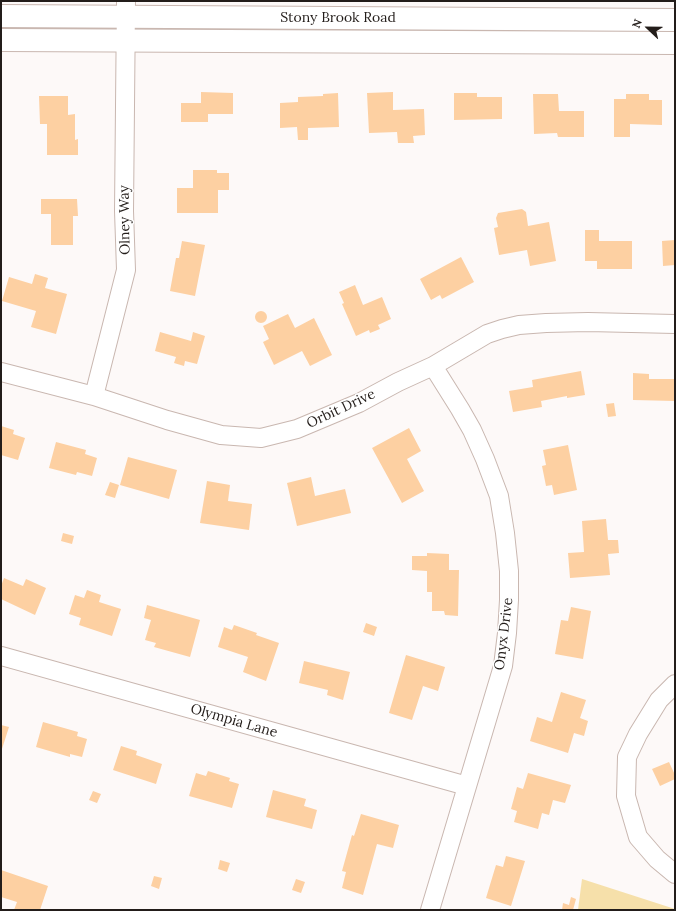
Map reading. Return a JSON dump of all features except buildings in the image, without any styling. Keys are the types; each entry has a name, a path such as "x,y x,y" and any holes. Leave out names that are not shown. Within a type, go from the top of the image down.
{"main road":[{"name":"Stony Brook Road","path":"1,16 126,9 494,19 675,20"},
{"path":"494,19 494,42"},
{"name":"Stony Brook Road","path":"1,40 675,44"}],"street":[{"name":"Olney Way","path":"94,396 126,270 124,211 126,9"},
{"name":"Orbit Drive","path":"1,372 94,396 167,420 221,435 261,438 297,429 360,403 398,382 433,366 488,334 519,325 588,322 675,324"},
{"name":"Onyx Drive","path":"430,910 503,666 507,633 509,571 499,496 485,459 460,409 433,366"},
{"name":"Olympia Lane","path":"1,656 467,786"},
{"path":"675,684 659,700 638,734 627,757 626,796 638,836 657,859 675,874"}],"shaded area":[{"path":"582,879 675,909 675,910 578,910"}]}
